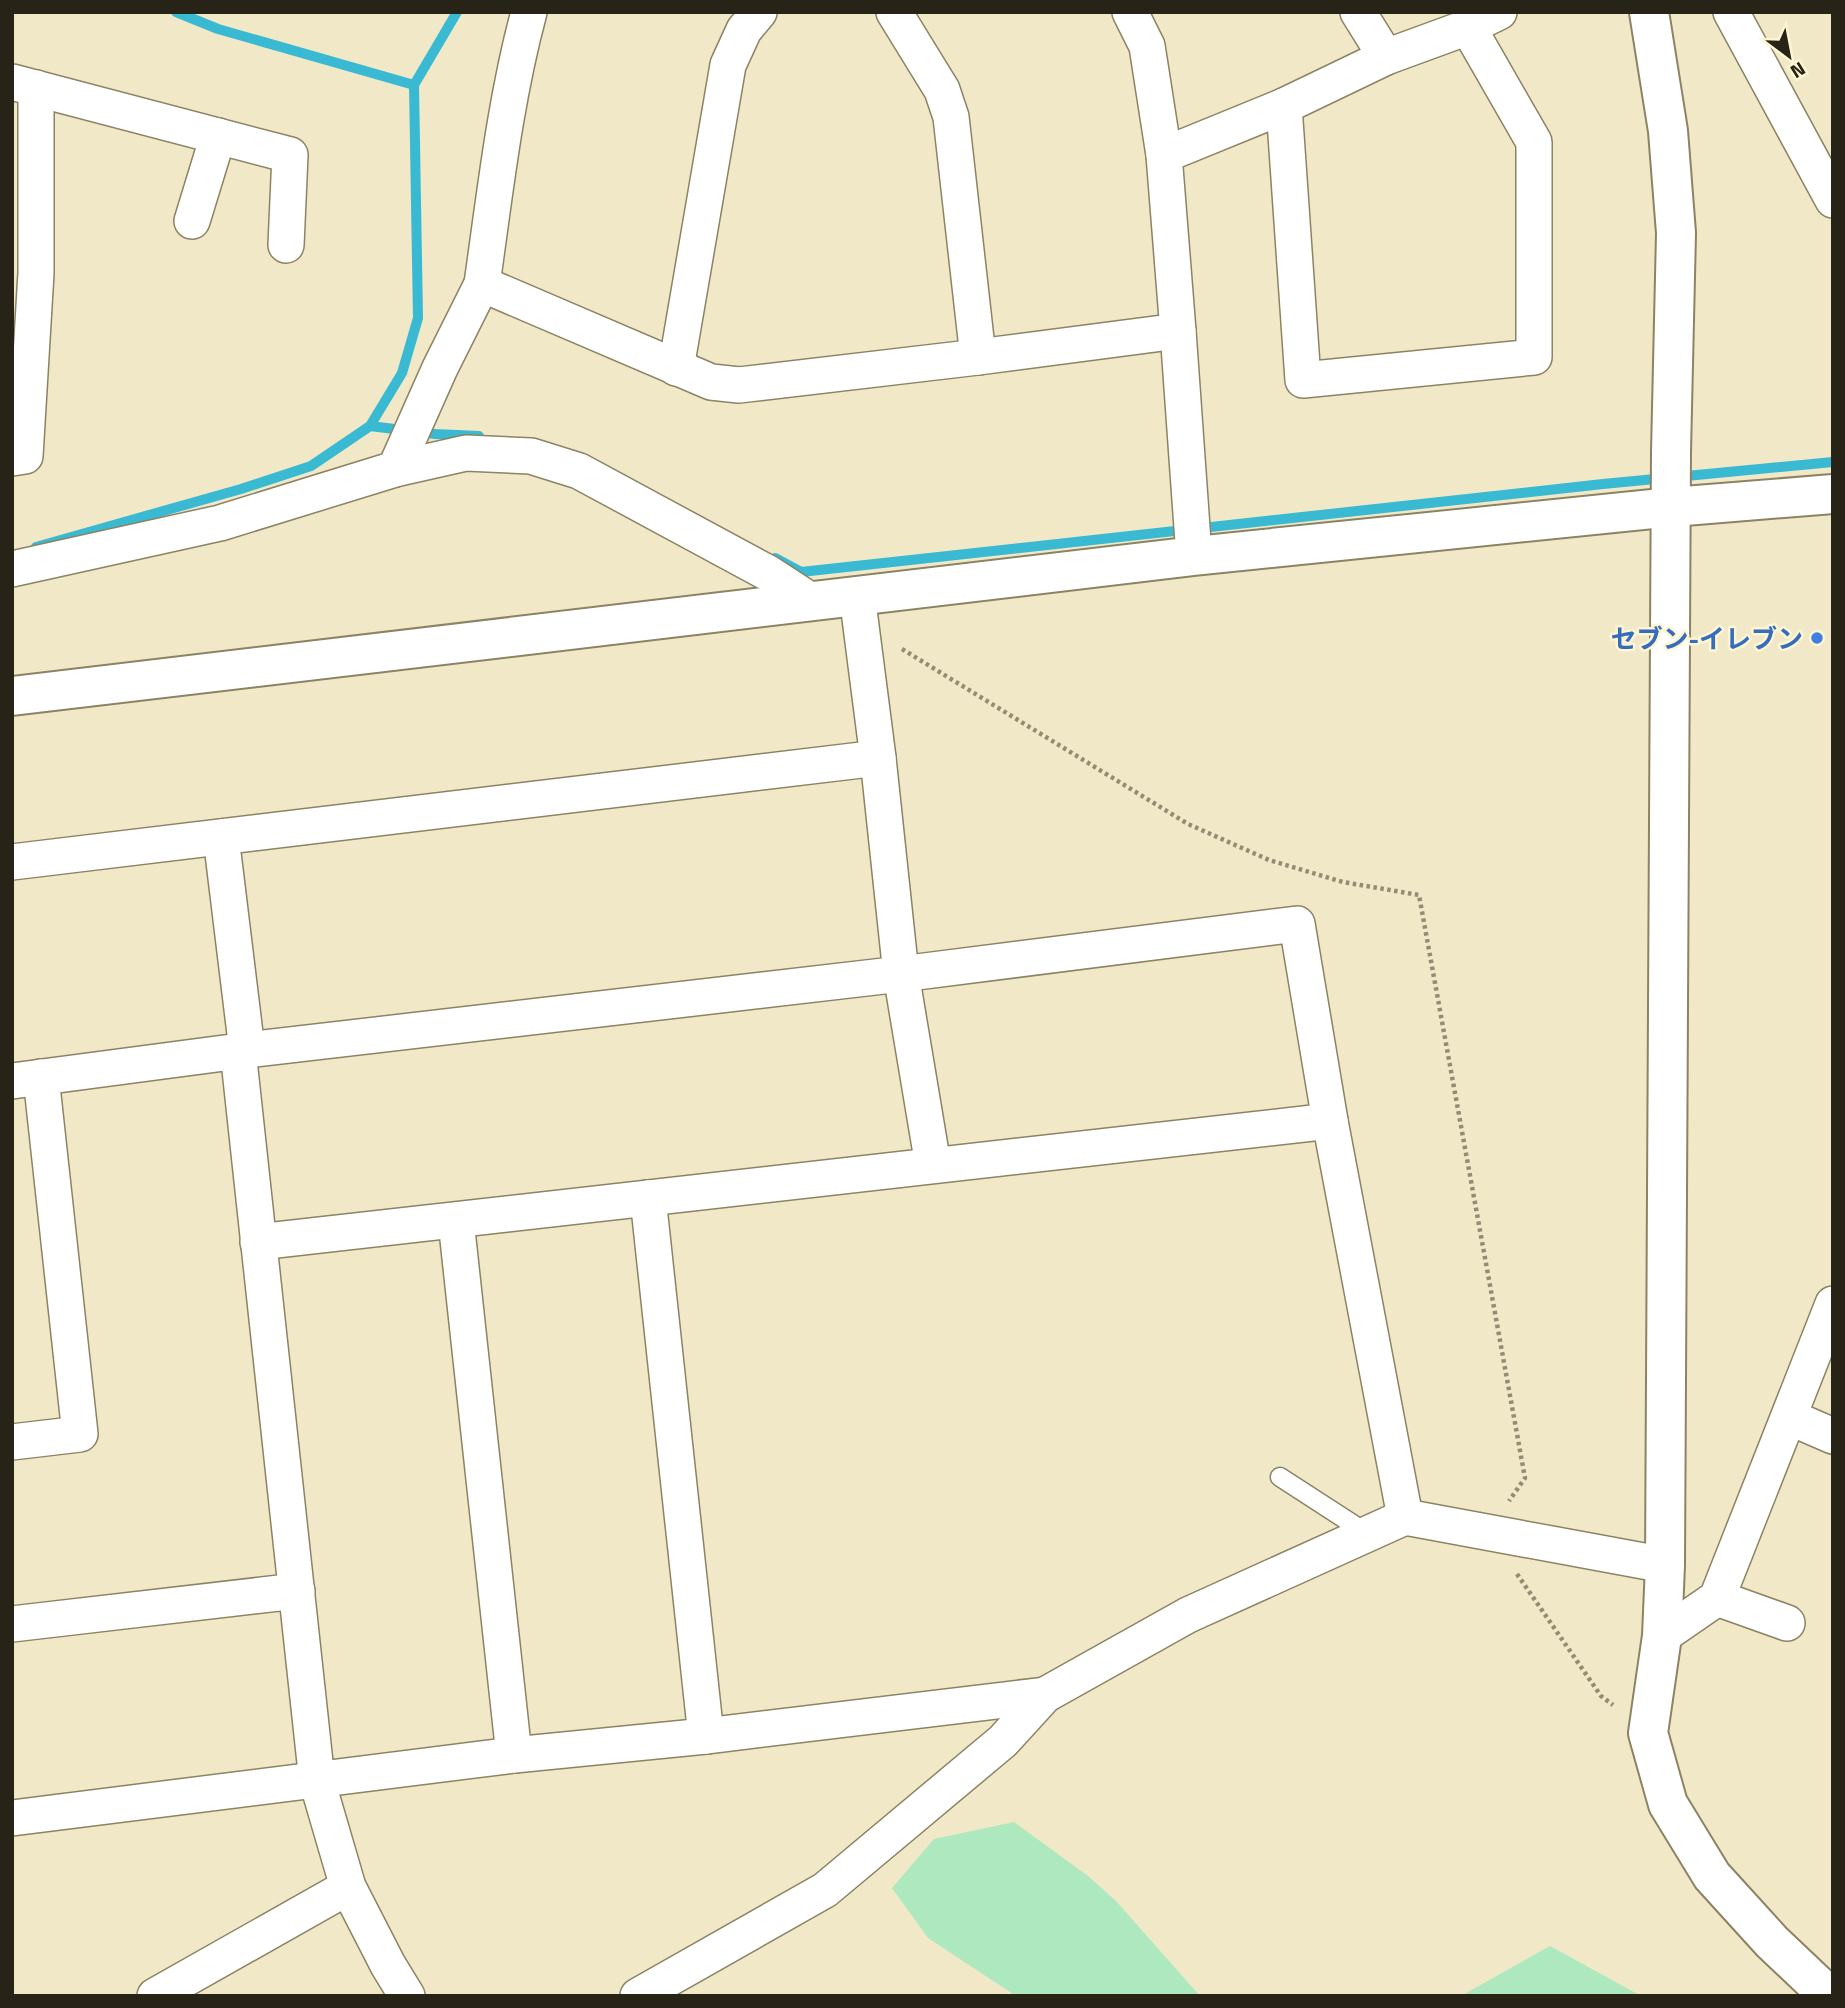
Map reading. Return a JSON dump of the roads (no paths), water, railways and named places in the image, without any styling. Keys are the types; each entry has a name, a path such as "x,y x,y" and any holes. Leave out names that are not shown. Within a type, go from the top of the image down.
{"street":[{"path":"395,469 440,368 482,284 502,139 529,12"},
{"path":"676,368 728,65 744,30 759,12"},
{"path":"894,12 942,90 951,117 978,357"},
{"path":"1130,12 1147,46 1164,155 1193,551"},
{"path":"1358,12 1386,57"},
{"path":"1164,155 1284,106 1386,57 1468,27 1499,12"},
{"path":"1649,12 1668,131 1676,233 1671,482 1665,1565 1662,1636 1648,1733 1668,1804 1712,1876 1772,1942 1829,1996"},
{"path":"1731,12 1833,200"},
{"path":"1284,106 1303,380 1534,357 1534,142 1468,27"},
{"path":"12,458 25,456 36,273 24,85 289,155 286,244"},
{"path":"192,221 218,136"},
{"path":"482,284 711,382 739,385 1178,331"},
{"path":"12,569 220,523 395,469 466,453 531,456 579,471 768,573 811,601"},
{"path":"12,696 811,601 1193,551 1671,482 1833,494"},
{"path":"857,595 901,974 933,1165"},
{"path":"12,862 878,758"},
{"path":"221,837 258,1242 317,1781 348,1887 407,1996"},
{"path":"12,1442 79,1434 26,1079 242,1050 901,974 1297,924 1330,1121 1405,1517"},
{"path":"258,1242 1330,1121"},
{"path":"648,1198 706,1735"},
{"path":"456,1221 514,1755"},
{"path":"1662,1636 1717,1598 1833,1304"},
{"path":"1788,1418 1833,1436"},
{"path":"638,1996 825,1890 1003,1741 1045,1695 1188,1615 1405,1517 1665,1565"},
{"path":"12,1623 297,1591"},
{"path":"1717,1598 1787,1623"},
{"path":"12,1818 514,1755 1045,1695"},
{"path":"155,1996 348,1887"}],"lane":[{"path":"1280,1477 1368,1534"}],"waterway":[{"path":"176,12 218,29 414,85"},
{"path":"36,547 241,489 311,466 370,426 402,373 418,318 414,85 457,12"},
{"path":"370,426 479,436"},
{"path":"775,558 801,572 1603,484 1833,462"}],"place":[{"name":"セブン-イレブン","path":"1817,638"}]}
